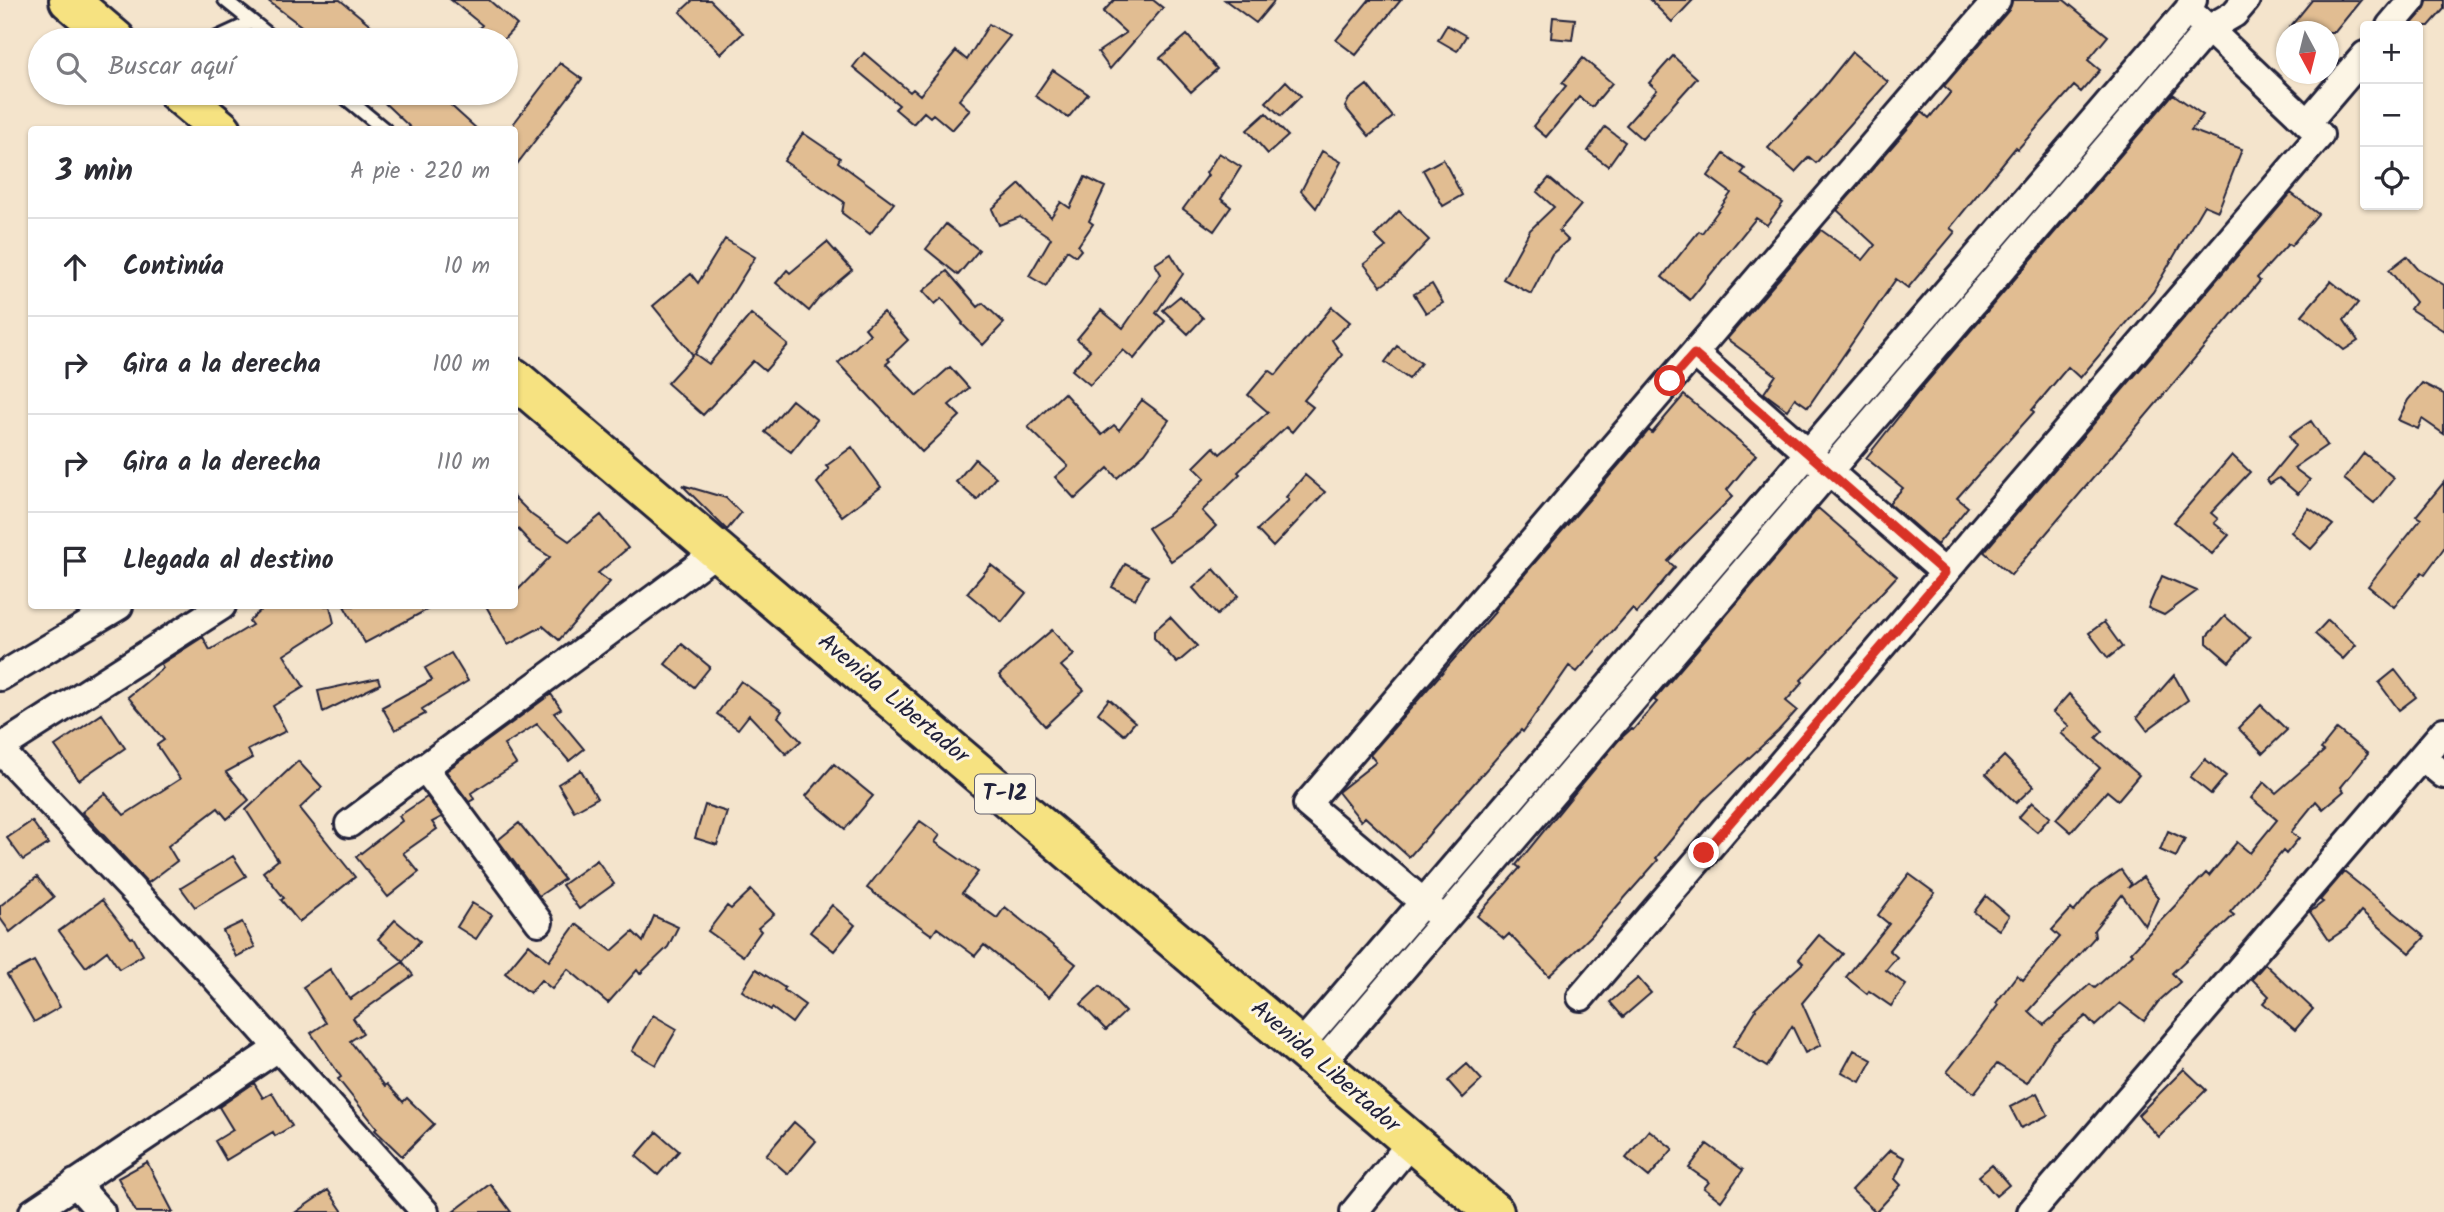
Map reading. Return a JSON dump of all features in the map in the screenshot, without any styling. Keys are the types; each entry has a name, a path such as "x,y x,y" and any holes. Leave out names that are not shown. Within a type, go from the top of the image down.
{"highway":[{"path":"69,0 102,28"},
{"path":"192,105 217,126"},
{"name":"Avenida Libertador","path":"518,381 1494,1212"}],"street":[{"path":"1444,920 1307,804 1997,0"},
{"path":"1310,1055 1444,920 2208,29 2234,14 2246,0"},
{"path":"2394,21 2412,0"},
{"path":"1310,1055 1423,902 1808,454 2186,3 2208,29 2320,135 1581,997"},
{"path":"2307,123 2360,61"},
{"path":"1694,354 1945,573"},
{"path":"349,824 718,551"},
{"path":"0,677 114,609"},
{"path":"217,609 0,749 214,975 425,1212"},
{"path":"2031,1212 2444,731"},
{"path":"2422,757 2444,775"},
{"path":"424,767 539,922"},
{"path":"33,1212 278,1048"},
{"path":"1355,1212 1412,1142"},
{"path":"75,1183 101,1212"}],"lane":[{"path":"225,0 260,28"},
{"path":"239,28 252,22"},
{"path":"355,105 380,126"}],"building":[{"path":"267,0 340,0 374,28 304,28"},
{"path":"451,0 489,0 517,25 514,28 479,28 482,25"},
{"path":"693,0 710,0 743,33 721,54 680,12"},
{"path":"1114,0 1153,0 1163,8 1110,69 1098,52 1126,33 1103,12"},
{"path":"1225,0 1275,0 1256,23"},
{"path":"1369,0 1401,0 1356,55 1336,40"},
{"path":"1650,0 1693,0 1672,22"},
{"path":"2012,0 2064,0 2108,36 2088,60 2100,70 2081,92 2074,86 2018,149 2016,147 1950,228 1955,232 1908,288 1896,279 1808,407 1795,398 1787,410 1764,393 1776,375 1727,339 1821,230 1863,260 1875,245 1837,210 1922,112 1929,118 1951,92 1944,86 2009,10"},
{"path":"2312,0 2361,0 2339,27 2339,21 2295,21"},
{"path":"2427,0 2444,0 2444,9 2429,26 2423,26 2423,21 2414,21 2424,10"},
{"path":"1553,17 1575,19 1572,40 1551,38"},
{"path":"989,24 1010,36 959,100 970,110 952,130 933,114 930,117 924,112 913,124 895,109 899,105 853,67 864,53 910,92 913,89 920,95 956,51 967,60"},
{"path":"1447,25 1466,36 1457,51 1438,40"},
{"path":"1187,35 1217,69 1191,92 1160,58"},
{"path":"1852,52 1888,82 1816,163 1809,157 1795,172 1768,148 1819,93"},
{"path":"1673,56 1697,78 1642,139 1626,125 1657,90 1649,83"},
{"path":"1583,58 1612,83 1592,107 1579,97 1546,137 1533,126 1566,86 1562,83"},
{"path":"560,63 582,79 518,163 518,126 514,126"},
{"path":"1053,70 1088,94 1068,118 1035,96"},
{"path":"1286,81 1301,96 1281,116 1266,102"},
{"path":"1367,85 1393,117 1369,136 1345,107 1349,99"},
{"path":"2173,94 2203,115 2191,130 2242,149 2218,211 2204,205 2153,292 2080,378 2068,367 2032,410 2034,412 1957,498 1968,507 1937,545 1889,503 1903,488 1866,458 1919,391"},
{"path":"387,105 450,105 474,126 409,126"},
{"path":"1266,113 1288,136 1268,154 1247,130"},
{"path":"1605,127 1625,142 1608,166 1588,151"},
{"path":"803,133 840,158 838,162 894,203 870,234 842,213 844,202 784,161"},
{"path":"1322,151 1341,162 1316,208 1301,191"},
{"path":"1219,153 1241,167 1221,199 1231,207 1214,231 1183,209 1208,175 1206,173"},
{"path":"1724,154 1745,169 1741,174 1783,203 1767,225 1756,218 1690,300 1662,277 1699,231 1702,233 1731,193 1708,176"},
{"path":"1443,159 1462,195 1443,206 1423,170"},
{"path":"1085,177 1105,187 1089,221 1093,224 1078,246 1081,250 1076,256 1067,250 1046,286 1029,276 1051,238 1020,217 999,225 992,209 1020,184 1051,217 1061,202 1070,208"},
{"path":"1549,178 1581,205 1559,231 1568,240 1552,254 1531,294 1503,279 1530,230 1554,207 1537,192"},
{"path":"2291,193 2318,214 2291,246 2288,244 2257,278 2260,281 2011,575 1984,552"},
{"path":"1399,211 1429,240 1395,276 1381,286 1364,264 1386,247 1375,236"},
{"path":"946,224 979,250 958,275 926,249"},
{"path":"725,239 755,257 695,354 709,364 751,314 788,345 765,371 753,361 703,415 667,383 693,355 653,306 691,274 698,283"},
{"path":"827,242 852,270 820,297 809,311 776,283 787,270 790,273"},
{"path":"1171,254 1183,274 1156,313 1165,321 1134,359 1123,350 1090,385 1072,370 1090,350 1077,339 1101,310 1123,328 1161,274 1155,264"},
{"path":"2407,256 2417,268 2444,285 2444,331 2410,309 2415,302 2389,270"},
{"path":"947,271 978,307 983,303 1004,323 983,345 942,298 935,304 923,291"},
{"path":"2331,281 2358,303 2344,320 2358,341 2344,350 2302,315"},
{"path":"1432,284 1443,303 1426,313 1414,294"},
{"path":"1180,296 1203,318 1188,334 1163,310"},
{"path":"1332,307 1350,322 1332,340 1342,355 1304,400 1313,407 1292,432 1286,427 1238,472 1240,474 1202,511 1216,526 1204,538 1171,561 1148,528 1168,515 1205,478 1194,467 1214,447 1220,454 1268,412 1248,395 1269,370 1276,375"},
{"path":"883,312 908,340 886,364 917,396 950,367 969,388 949,405 960,416 922,452 838,363 870,334 865,328"},
{"path":"1397,346 1421,363 1409,379 1385,362"},
{"path":"2422,383 2444,394 2444,434 2422,419 2418,429 2398,420 2408,400"},
{"path":"1064,393 1102,435 1114,425 1119,430 1142,400 1169,420 1145,453 1117,478 1108,468 1075,499 1055,477 1068,466 1028,427"},
{"path":"1684,395 1756,455 1727,490 1733,496 1668,561 1675,567 1637,613 1632,609 1577,672 1569,666 1523,732 1521,730 1409,857 1365,817 1361,821 1338,792 1376,762 1370,755 1649,430 1652,433"},
{"path":"792,400 817,420 791,452 765,432"},
{"path":"2311,421 2327,445 2294,468 2310,480 2298,494 2279,478 2270,484 2267,480 2295,446 2289,436"},
{"path":"852,447 881,487 842,516 817,483 829,469 826,466"},
{"path":"2364,453 2394,478 2374,503 2344,479"},
{"path":"2232,455 2250,472 2211,513 2218,519 2214,523 2229,535 2212,554 2174,522"},
{"path":"975,459 996,477 977,500 956,482"},
{"path":"1305,475 1325,492 1273,547 1257,530 1289,500 1286,497"},
{"path":"2444,482 2444,548 2425,574 2422,572 2394,607 2368,586 2421,519 2416,516"},
{"path":"682,485 726,498 741,513 727,530"},
{"path":"518,501 532,515 569,541 601,515 628,548 598,573 610,582 559,640 543,626 508,645 488,609 518,609 518,590 550,557 518,529"},
{"path":"1818,508 1897,576 1801,680 1803,682 1786,701 1797,710 1703,801 1656,858 1658,860 1592,935 1549,976 1509,934 1504,939 1477,916 1520,868 1516,865 1582,784 1618,741 1633,730 1657,702 1654,700"},
{"path":"2309,508 2333,525 2311,549 2291,532"},
{"path":"1125,564 1148,576 1135,599 1112,587"},
{"path":"991,565 1026,593 1002,622 967,593"},
{"path":"1214,569 1238,596 1217,615 1193,588"},
{"path":"2162,576 2197,591 2164,615 2148,608"},
{"path":"262,609 331,609 334,623 284,655 304,687 273,706 286,731 248,750 252,758 226,772 249,800 227,819 218,808 168,846 177,861 148,883 82,812 105,793 124,815 180,779 157,745 164,740 128,697 163,668 161,664 203,637 210,650 252,625 249,621"},
{"path":"346,609 428,609 365,643"},
{"path":"2225,616 2250,638 2229,662 2207,643 2207,636"},
{"path":"1170,617 1197,646 1177,663 1154,638 1154,631"},
{"path":"2328,620 2356,645 2343,659 2315,634"},
{"path":"2104,622 2122,647 2108,658 2089,633"},
{"path":"1052,630 1074,655 1061,666 1084,690 1045,726 999,675"},
{"path":"682,644 710,667 694,687 665,664"},
{"path":"451,653 468,681 422,709 425,714 395,730 382,707 432,680 425,668"},
{"path":"2395,670 2416,697 2399,710 2379,683"},
{"path":"2174,675 2188,700 2147,730 2137,717"},
{"path":"378,678 380,684 323,712 318,691"},
{"path":"741,681 782,711 778,717 801,741 786,754 749,715 738,729 717,714"},
{"path":"551,694 561,709 554,713 584,749 569,761 537,724 504,745 516,764 471,793 474,799 469,802 446,771"},
{"path":"2069,694 2103,731 2096,738 2139,775 2118,800 2107,791 2071,832 2056,819 2100,768 2061,733 2069,726 2053,712"},
{"path":"1109,699 1135,722 1124,735 1098,713"},
{"path":"2261,705 2287,730 2263,753 2238,728"},
{"path":"102,714 125,748 79,780 55,746"},
{"path":"2337,729 2368,754 2341,787 2344,791 2323,809 2316,801 2291,832 2299,838 2286,854 2283,851 2230,912 2234,915 2172,973 2180,982 2159,1001 2144,1021 2120,1003 2095,1026 2086,1016 2052,1044 2027,1083 1997,1064 1974,1093 1947,1072 1998,1005 1996,1003 2017,975 2023,980 2060,937 2052,930 2071,909 2074,912 2092,890 2121,870 2131,884 2128,888 2143,877 2158,898 2145,926 2122,895 2094,930 2095,937 2029,1011 2044,1025 2090,984 2095,988 2133,954 2131,952 2206,873 2209,876 2237,842 2250,853 2277,820 2251,798 2264,782 2276,793 2324,751 2321,749"},
{"path":"2004,756 2034,786 2016,803 1986,774"},
{"path":"2205,759 2226,776 2211,794 2190,777"},
{"path":"298,761 322,787 300,808 355,877 299,922 263,872 278,860 246,810"},
{"path":"834,764 873,796 845,829 806,796"},
{"path":"581,770 597,798 574,811 558,784"},
{"path":"427,797 442,817 432,822 437,829 403,853 419,872 388,897 356,857 402,821 399,816"},
{"path":"2032,802 2050,817 2037,832 2019,817"},
{"path":"705,805 727,812 717,845 695,838"},
{"path":"32,821 48,844 23,860 7,838"},
{"path":"920,821 940,835 935,842 978,872 962,893 997,918 1005,907 1076,964 1049,997 984,945 975,956 937,928 932,935 867,888"},
{"path":"519,823 564,879 539,896 498,840"},
{"path":"2168,831 2185,839 2176,857 2160,850"},
{"path":"233,856 246,876 195,907 181,888"},
{"path":"597,860 614,884 579,909 562,885"},
{"path":"2344,872 2425,937 2410,953 2361,911 2347,928 2329,940 2310,912 2323,902 2320,900"},
{"path":"1909,874 1935,893 1889,950 1897,957 1886,970 1906,985 1891,1006 1869,991 1867,994 1846,977 1889,924 1878,915"},
{"path":"37,877 54,897 10,932 0,918 0,906"},
{"path":"751,890 774,914 758,928 761,931 743,956 708,931 727,906 731,909"},
{"path":"1986,896 2009,916 1999,930 1974,912"},
{"path":"102,900 131,938 133,937 143,955 119,969 107,951 86,967 59,931"},
{"path":"472,903 492,915 476,939 457,927"},
{"path":"832,905 855,925 834,951 810,932"},
{"path":"654,916 678,927 668,947 640,974 637,970 608,1003 568,969 552,989 541,980 530,993 505,973 529,944 549,961 576,924 612,951 633,932 643,942"},
{"path":"395,920 420,941 403,961 378,939"},
{"path":"242,922 255,947 236,957 223,931"},
{"path":"1819,935 1843,954 1802,1003 1821,1045 1805,1053 1792,1026 1767,1067 1733,1046 1755,1008 1803,963 1799,959"},
{"path":"34,961 60,1007 34,1022 7,975"},
{"path":"403,962 413,975 353,1018 363,1033 350,1041 385,1086 387,1084 403,1102 407,1098 434,1124 402,1156 375,1130 377,1128 338,1079 341,1077 311,1033 326,1023 303,987 330,969 350,999"},
{"path":"2265,964 2313,1009 2295,1030 2263,1003 2269,996 2252,979"},
{"path":"756,969 805,1005 792,1023 742,991"},
{"path":"1638,978 1651,993 1623,1017 1610,1002"},
{"path":"1100,986 1125,1012 1106,1030 1081,1004"},
{"path":"653,1015 677,1029 656,1065 632,1051"},
{"path":"1854,1050 1872,1060 1860,1082 1842,1072"},
{"path":"1467,1064 1482,1080 1463,1098 1448,1081"},
{"path":"2184,1069 2206,1090 2159,1137 2138,1115"},
{"path":"254,1083 263,1098 272,1093 292,1126 275,1136 273,1132 226,1160 215,1141 233,1130 219,1107"},
{"path":"2037,1093 2048,1115 2021,1128 2010,1107"},
{"path":"794,1122 816,1141 788,1174 766,1155"},
{"path":"1649,1130 1673,1149 1649,1177 1626,1158"},
{"path":"657,1132 679,1151 658,1175 636,1156"},
{"path":"1707,1144 1743,1170 1721,1201 1704,1188 1709,1182 1689,1168"},
{"path":"1890,1150 1905,1158 1895,1179 1901,1185 1876,1212 1852,1190"},
{"path":"147,1162 173,1212 136,1212 118,1178"},
{"path":"1992,1165 2009,1185 1996,1196 1979,1176"},
{"path":"490,1184 511,1212 453,1212"},
{"path":"328,1190 343,1212 296,1212"}],"route":[{"path":"1670,381 1694,354 1945,573 1704,853"}]}
